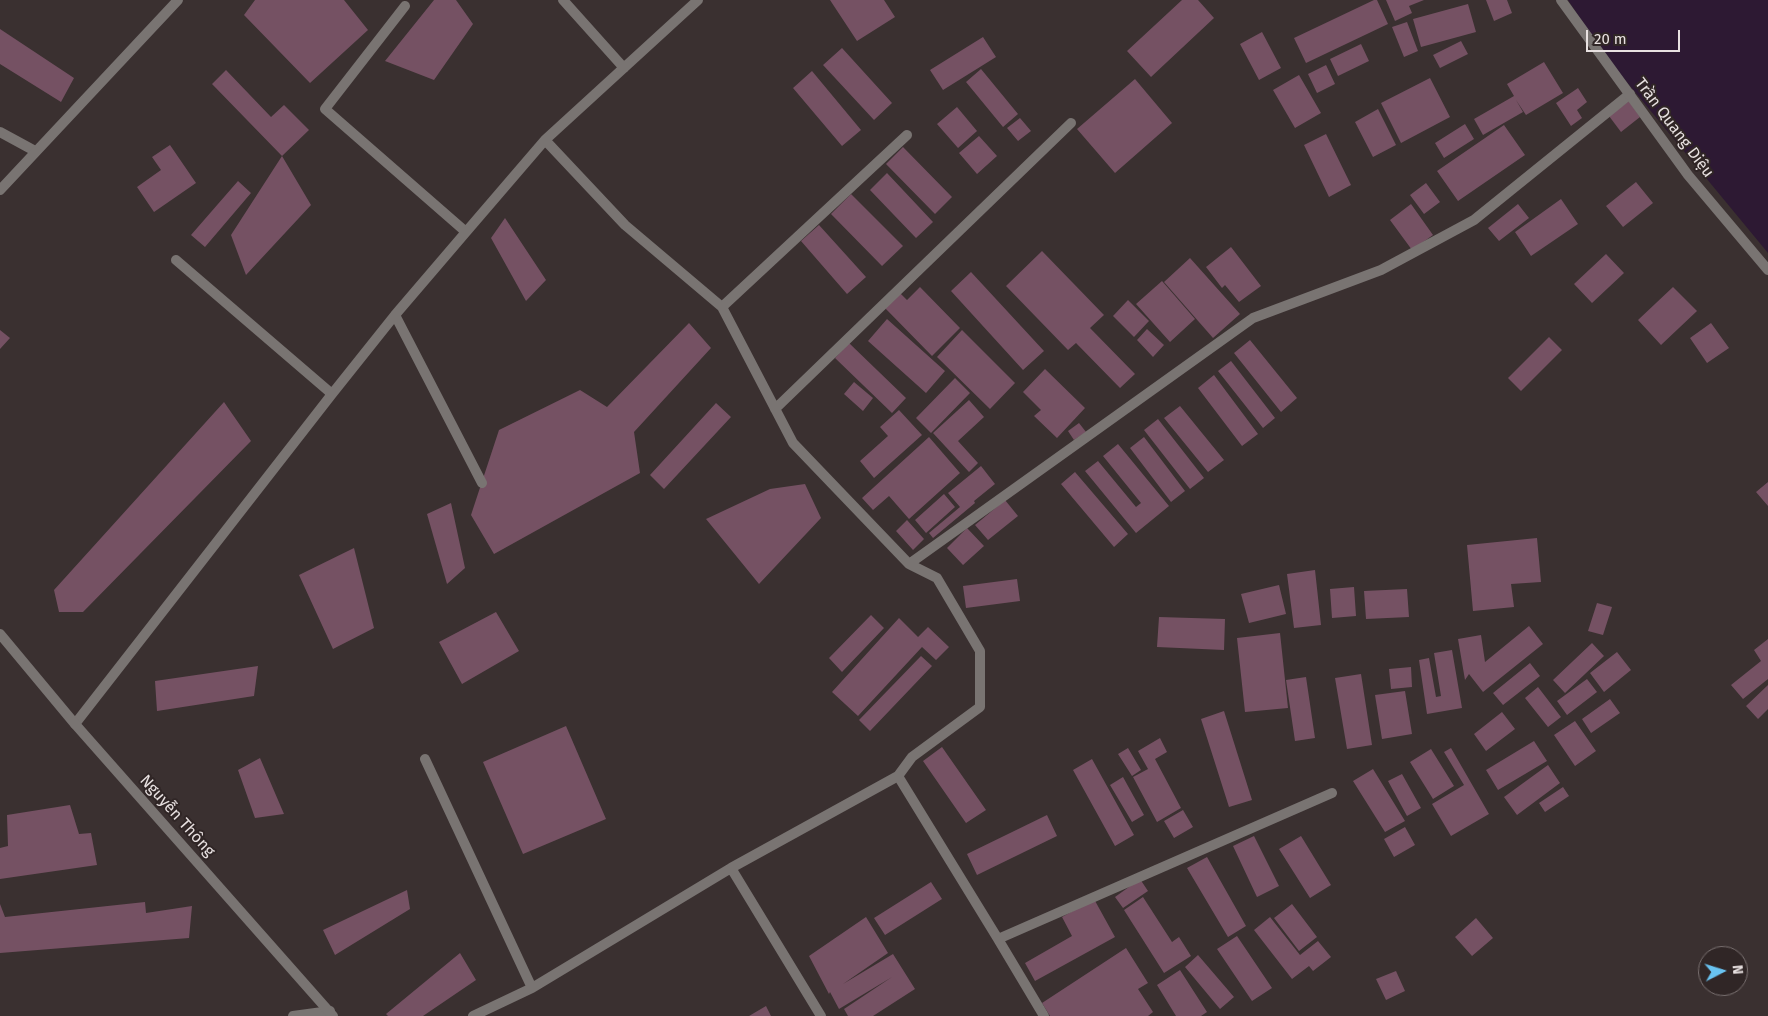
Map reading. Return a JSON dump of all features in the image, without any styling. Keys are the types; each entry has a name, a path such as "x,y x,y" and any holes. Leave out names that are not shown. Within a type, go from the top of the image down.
{"street":[{"path":"0,190 178,0"},
{"path":"563,0 624,68"},
{"path":"75,724 395,315 545,140 698,0"},
{"name":"Trần Quang Diệu","path":"1561,0 1688,175 1768,270"},
{"path":"405,6 325,109 466,232"},
{"path":"909,564 1253,318 1381,270 1474,220 1630,94"},
{"path":"775,409 1072,123"},
{"path":"0,132 35,151"},
{"path":"722,307 907,134"},
{"path":"473,1016 532,988 731,868 898,776 912,758 980,707 980,651 937,578 909,564 793,443 722,307 625,225 545,140"},
{"path":"176,260 332,394"},
{"path":"395,315 482,483"},
{"name":"Nguyễn Thông","path":"0,634 75,724 332,1014"},
{"path":"425,759 532,988"},
{"path":"898,776 1044,1016"},
{"path":"998,939 1332,793"},
{"path":"731,868 822,1016"},
{"path":"294,1016 332,1014"}],"shaded area":[{"path":"1568,0 1768,0 1768,253 1602,52"}],"building":[{"path":"255,0 344,0 368,30 310,83 244,15"},
{"path":"434,0 456,0 473,24 434,80 385,61"},
{"path":"830,0 884,0 895,17 857,41"},
{"path":"1182,0 1198,0 1214,18 1151,77 1127,51"},
{"path":"1377,0 1388,24 1306,63 1294,38"},
{"path":"1386,0 1424,0 1409,6 1412,13 1395,21"},
{"path":"1486,0 1507,0 1512,13 1494,21"},
{"path":"1468,4 1476,32 1421,47 1413,19"},
{"path":"1407,22 1418,51 1404,57 1392,27"},
{"path":"0,29 74,78 61,102 0,64"},
{"path":"1262,32 1281,68 1259,80 1240,44"},
{"path":"983,37 996,57 943,90 930,70"},
{"path":"1461,41 1468,54 1440,68 1433,55"},
{"path":"1361,44 1369,61 1338,76 1330,59"},
{"path":"842,48 892,103 874,120 823,65"},
{"path":"1544,62 1563,93 1526,115 1516,100 1523,112 1483,135 1474,119 1514,96 1507,84"},
{"path":"1326,65 1335,84 1317,93 1308,74"},
{"path":"981,69 1018,114 1003,127 966,82"},
{"path":"226,70 271,117 284,105 309,130 282,156 212,84"},
{"path":"812,71 861,130 842,146 793,88"},
{"path":"1299,75 1321,113 1295,128 1273,90"},
{"path":"1430,78 1450,117 1401,143 1381,103"},
{"path":"1135,79 1172,123 1115,173 1077,129"},
{"path":"1578,88 1587,102 1577,110 1582,118 1571,126 1556,103"},
{"path":"1629,101 1640,117 1621,132 1609,116"},
{"path":"957,107 977,131 958,148 937,124"},
{"path":"1378,109 1396,145 1373,157 1355,122"},
{"path":"1020,118 1031,131 1018,141 1007,128"},
{"path":"1465,124 1474,139 1444,158 1435,143"},
{"path":"1504,125 1525,155 1458,201 1437,171"},
{"path":"1326,134 1351,185 1329,197 1304,145"},
{"path":"979,136 997,156 977,174 959,153"},
{"path":"170,145 196,183 154,212 137,187 161,170 152,157"},
{"path":"903,147 952,197 935,214 886,164"},
{"path":"282,156 311,205 246,275 231,235"},
{"path":"887,173 933,222 916,238 870,190"},
{"path":"238,181 251,193 205,247 191,235"},
{"path":"1636,182 1653,203 1623,227 1606,206"},
{"path":"1426,183 1440,202 1424,214 1410,195"},
{"path":"851,194 903,246 882,266 831,214"},
{"path":"1561,199 1578,224 1531,256 1515,232"},
{"path":"1411,204 1433,235 1412,250 1390,220"},
{"path":"1518,204 1529,218 1499,241 1488,228"},
{"path":"505,218 546,280 526,301 491,238"},
{"path":"819,225 866,277 847,294 801,241"},
{"path":"1231,247 1261,286 1239,302 1225,285 1222,288 1206,267"},
{"path":"1042,251 1104,315 1090,328 1135,374 1120,388 1076,343 1068,350 1006,286"},
{"path":"1606,254 1624,273 1592,303 1574,284"},
{"path":"1190,258 1240,314 1213,338 1164,282"},
{"path":"971,272 1044,351 1023,370 951,291"},
{"path":"1162,281 1195,319 1170,342 1136,304"},
{"path":"920,287 960,328 932,356 885,308 900,293 907,300"},
{"path":"1673,287 1697,311 1661,345 1638,320"},
{"path":"1128,300 1149,321 1134,337 1113,316"},
{"path":"887,319 945,371 926,393 868,341"},
{"path":"689,323 711,348 634,432 640,473 494,554 471,515 499,430 580,390 607,407"},
{"path":"1711,323 1729,348 1707,363 1690,338"},
{"path":"1147,329 1164,345 1153,357 1137,340"},
{"path":"0,330 10,338 0,349"},
{"path":"962,330 1015,383 990,409 937,357"},
{"path":"1549,337 1562,350 1521,391 1508,378"},
{"path":"1250,340 1297,398 1281,412 1234,353"},
{"path":"849,343 906,398 892,413 835,358"},
{"path":"1231,361 1275,418 1263,428 1218,371"},
{"path":"1045,369 1085,408 1057,438 1034,416 1041,410 1023,392"},
{"path":"1214,375 1258,434 1242,446 1198,388"},
{"path":"955,378 970,393 931,433 916,418"},
{"path":"854,382 873,398 863,411 844,394"},
{"path":"969,400 984,417 958,441 978,463 969,472 933,433"},
{"path":"224,402 251,441 83,612 59,612 54,590"},
{"path":"716,403 731,417 664,489 650,475"},
{"path":"1180,406 1224,460 1208,472 1164,418"},
{"path":"899,410 922,435 874,478 860,461 888,436 880,427"},
{"path":"1158,419 1204,478 1190,489 1144,430"},
{"path":"1079,423 1086,432 1074,440 1068,431"},
{"path":"929,437 960,473 909,519 889,496 873,510 862,498"},
{"path":"1144,437 1185,491 1171,502 1130,448"},
{"path":"1118,444 1169,506 1136,533 1085,471 1098,461 1136,507 1141,503 1103,456"},
{"path":"981,466 995,484 933,538 929,533 960,507 948,493"},
{"path":"1075,472 1128,534 1114,547 1061,484"},
{"path":"1768,482 1768,506 1756,492"},
{"path":"805,484 821,518 759,584 706,519 770,489"},
{"path":"944,494 955,507 926,533 915,520"},
{"path":"1005,500 1018,516 988,540 975,525"},
{"path":"451,503 465,568 447,584 427,514"},
{"path":"907,520 924,539 913,550 896,531"},
{"path":"967,528 984,546 963,565 947,548"},
{"path":"1537,538 1541,582 1511,584 1514,607 1473,611 1467,545"},
{"path":"354,548 374,628 333,649 299,575"},
{"path":"1315,570 1321,625 1294,628 1287,574"},
{"path":"1017,579 1020,601 966,608 963,586"},
{"path":"1279,585 1286,614 1249,623 1241,594"},
{"path":"1354,587 1356,616 1332,618 1330,589"},
{"path":"1407,589 1409,617 1366,619 1364,591"},
{"path":"1597,603 1612,607 1603,635 1588,631"},
{"path":"496,612 519,651 462,684 439,642"},
{"path":"871,615 884,628 842,672 829,658"},
{"path":"1159,617 1225,619 1224,650 1157,647"},
{"path":"899,618 918,637 928,627 949,647 936,660 922,647 858,716 832,692"},
{"path":"1529,626 1543,644 1483,692 1469,674 1465,680 1458,639 1481,635 1485,662"},
{"path":"1280,633 1288,708 1245,712 1237,638"},
{"path":"1768,639 1768,679 1743,699 1731,685 1761,661 1754,650"},
{"path":"1592,643 1604,656 1565,693 1553,680"},
{"path":"1452,650 1462,708 1427,714 1419,660 1429,658 1436,697 1441,696 1434,653"},
{"path":"1617,652 1631,670 1604,692 1590,673"},
{"path":"921,656 932,666 870,731 859,720"},
{"path":"1530,663 1540,676 1503,705 1493,693"},
{"path":"258,666 254,696 157,711 155,681"},
{"path":"1411,667 1412,687 1391,689 1389,669"},
{"path":"1361,674 1372,745 1347,749 1335,678"},
{"path":"1306,677 1315,738 1295,741 1286,680"},
{"path":"1587,679 1597,692 1567,715 1557,701"},
{"path":"1768,685 1768,709 1758,719 1746,706"},
{"path":"1538,687 1561,717 1548,727 1525,698"},
{"path":"1405,691 1412,734 1382,739 1375,695"},
{"path":"1610,699 1620,713 1591,733 1582,719"},
{"path":"1224,711 1252,800 1229,807 1201,719"},
{"path":"1502,712 1515,729 1486,751 1474,734"},
{"path":"1575,721 1596,751 1575,766 1554,735"},
{"path":"566,726 606,819 523,854 483,762"},
{"path":"1160,738 1167,752 1155,759 1181,808 1157,822 1133,777 1148,769 1138,751"},
{"path":"1534,741 1547,761 1498,790 1486,770"},
{"path":"942,747 986,810 966,823 923,761"},
{"path":"1128,748 1141,770 1132,776 1118,754"},
{"path":"1451,748 1489,814 1451,836 1432,804 1464,785 1444,752"},
{"path":"1431,749 1454,786 1433,799 1410,762"},
{"path":"260,758 284,814 255,818 238,770"},
{"path":"1092,759 1134,835 1115,846 1073,770"},
{"path":"1548,765 1560,783 1517,815 1504,797"},
{"path":"1373,769 1405,821 1385,832 1353,781"},
{"path":"1402,774 1421,808 1407,816 1388,781"},
{"path":"1123,777 1144,815 1132,822 1110,785"},
{"path":"1563,787 1569,796 1545,812 1539,803"},
{"path":"70,805 79,834 91,833 97,865 0,879 0,848 8,846 7,815"},
{"path":"1183,810 1193,827 1174,838 1164,821"},
{"path":"1047,815 1057,836 977,875 967,854"},
{"path":"1405,827 1415,845 1394,857 1384,839"},
{"path":"1254,836 1279,886 1257,897 1233,846"},
{"path":"1301,836 1331,885 1310,898 1279,849"},
{"path":"1207,857 1246,926 1228,937 1187,868"},
{"path":"1140,879 1148,891 1123,908 1115,897"},
{"path":"931,882 942,899 885,935 874,918"},
{"path":"407,890 410,909 335,955 323,930"},
{"path":"1143,897 1172,942 1179,937 1191,956 1164,973 1124,910"},
{"path":"1094,899 1115,937 1035,981 1025,963 1072,936 1062,917"},
{"path":"145,902 146,913 192,906 189,938 0,953 0,904 5,917"},
{"path":"1292,904 1317,937 1299,951 1274,918"},
{"path":"866,917 888,953 843,984 893,954 915,989 873,1016 848,1016 844,1009 892,977 839,1009 809,956"},
{"path":"1270,917 1300,955 1318,941 1331,957 1313,971 1309,966 1292,979 1254,930"},
{"path":"1476,918 1493,938 1472,956 1455,937"},
{"path":"1237,936 1272,988 1252,1001 1217,949"},
{"path":"1126,948 1148,983 1138,989 1153,1012 1148,1016 1050,1016 1042,1003"},
{"path":"460,953 476,980 423,1016 388,1016 386,1014"},
{"path":"1198,955 1234,997 1220,1009 1185,967"},
{"path":"1180,970 1207,1012 1201,1016 1176,1016 1157,985"},
{"path":"1396,971 1405,991 1386,1000 1376,979"},
{"path":"766,1006 771,1016 749,1016"}]}
